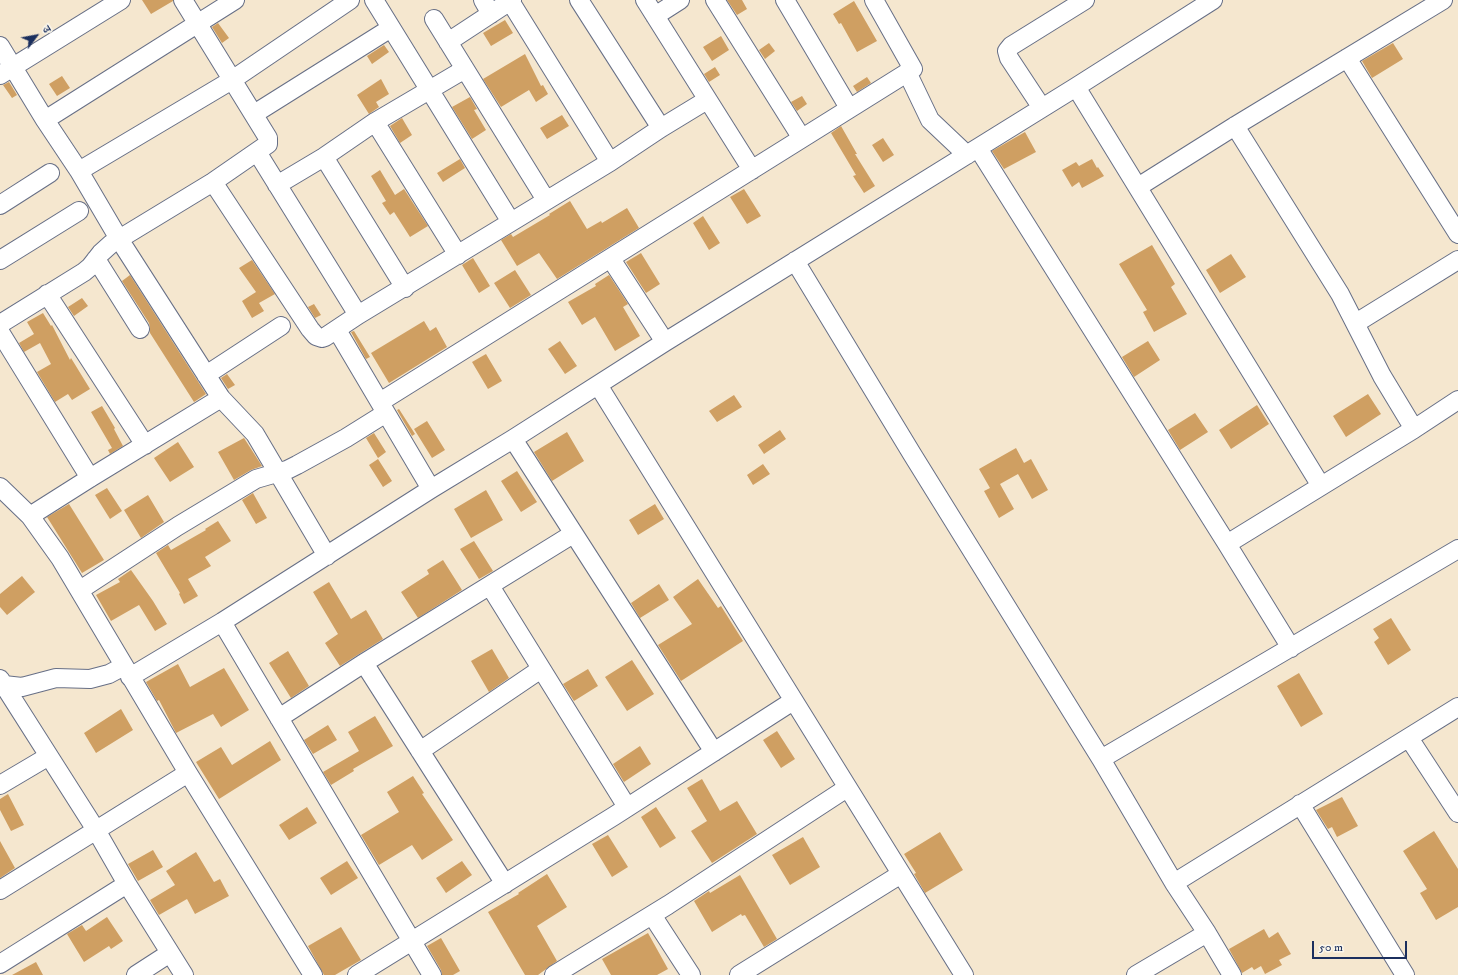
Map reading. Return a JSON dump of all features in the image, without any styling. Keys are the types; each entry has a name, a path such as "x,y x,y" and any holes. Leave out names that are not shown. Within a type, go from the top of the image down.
{"street":[{"path":"6,71 121,0"},
{"path":"0,324 84,272 106,247 213,182 268,144 269,140 254,114 183,0"},
{"path":"45,120 235,0"},
{"path":"79,171 232,80 350,0"},
{"path":"374,0 511,222"},
{"path":"448,42 487,7 511,0 610,162"},
{"path":"579,0 661,128"},
{"path":"645,0 752,170"},
{"path":"655,16 680,0"},
{"path":"715,0 801,138"},
{"path":"785,0 849,108"},
{"path":"80,590 178,526 256,479 297,466 328,449 383,408 611,259 913,68 874,0"},
{"path":"1042,108 1009,58 1006,50 1085,0"},
{"path":"1,683 22,687 56,678 90,679 127,671 222,622 665,342 972,152 1213,0"},
{"path":"1138,187 1235,126 1443,0"},
{"path":"434,19 546,200"},
{"path":"254,114 392,28"},
{"path":"0,46 6,71 45,120 79,171 119,239 221,398 255,434 327,556"},
{"path":"1347,58 1458,234"},
{"path":"277,185 324,157 375,122 465,69"},
{"path":"907,72 930,120 972,152 1227,544 1290,648"},
{"path":"1076,87 1321,486"},
{"path":"213,182 314,334 319,338 325,337 337,330 610,162 707,100"},
{"path":"375,122 458,255"},
{"path":"1235,126 1340,294 1379,370 1414,429"},
{"path":"257,152 358,316"},
{"path":"324,157 405,288"},
{"path":"0,205 50,173"},
{"path":"0,260 79,211"},
{"path":"96,259 140,329"},
{"path":"611,259 665,342"},
{"path":"1356,323 1458,260"},
{"path":"795,261 916,461 1101,759 1174,883 1207,933 1232,975"},
{"path":"48,294 145,445"},
{"path":"206,375 281,326"},
{"path":"337,330 431,489"},
{"path":"0,332 90,478"},
{"path":"598,385 964,975"},
{"path":"30,516 221,398"},
{"path":"1227,544 1414,429 1458,400"},
{"path":"513,439 714,752"},
{"path":"0,487 30,516 80,590 188,773 313,975"},
{"path":"279,718 364,663 573,534"},
{"path":"1101,759 1458,548"},
{"path":"490,586 627,807"},
{"path":"222,622 432,975"},
{"path":"364,663 505,884"},
{"path":"420,751 542,669"},
{"path":"1,683 96,830 127,884 184,975"},
{"path":"357,975 505,884 793,701"},
{"path":"1174,883 1458,707"},
{"path":"1409,738 1458,813"},
{"path":"0,785 49,756"},
{"path":"0,890 188,773"},
{"path":"554,975 652,914 847,788"},
{"path":"1300,804 1405,975"},
{"path":"740,975 901,874"},
{"path":"0,964 127,884"},
{"path":"652,914 691,975"},
{"path":"1136,975 1207,933"},
{"path":"136,975 170,953"}],"building":[{"path":"142,0 173,0 173,1 151,14"},
{"path":"727,0 742,0 747,9 737,15"},
{"path":"854,1 877,41 857,52 841,23 839,24 833,14"},
{"path":"505,20 513,33 491,46 483,33"},
{"path":"218,23 229,38 222,43 212,27"},
{"path":"721,36 729,50 712,61 703,47"},
{"path":"769,43 775,51 765,59 759,50"},
{"path":"1393,43 1403,59 1372,78 1362,61"},
{"path":"384,45 389,52 372,64 367,56"},
{"path":"525,54 541,86 543,85 548,94 536,102 529,90 501,107 483,79"},
{"path":"715,67 720,75 709,82 704,74"},
{"path":"62,76 70,88 57,96 49,84"},
{"path":"867,77 871,83 857,92 853,86"},
{"path":"381,79 389,94 376,102 379,107 369,114 357,95"},
{"path":"9,82 17,95 12,98 3,85"},
{"path":"802,96 807,104 797,111 791,102"},
{"path":"470,97 477,109 474,110 486,130 472,139 452,107"},
{"path":"562,115 569,126 547,139 540,128"},
{"path":"402,118 412,135 400,143 390,126"},
{"path":"841,126 857,154 855,154 875,186 864,193 853,176 856,175 831,133"},
{"path":"1025,132 1036,152 1004,169 992,151"},
{"path":"883,138 894,155 883,162 872,145"},
{"path":"460,159 465,168 443,182 437,173"},
{"path":"1092,159 1104,176 1082,188 1079,182 1072,187 1062,170 1076,162 1079,166"},
{"path":"380,170 395,195 404,189 428,226 410,237 394,212 390,215 382,203 386,201 371,176"},
{"path":"744,189 761,216 747,224 730,197"},
{"path":"570,201 587,229 601,221 602,223 627,208 639,228 557,279 539,253 517,266 501,240 511,234 513,237"},
{"path":"703,216 720,243 709,250 693,223"},
{"path":"1152,245 1175,284 1171,287 1187,314 1154,332 1143,312 1147,310 1119,264"},
{"path":"641,253 660,284 646,293 626,262"},
{"path":"1231,254 1246,277 1220,293 1206,270"},
{"path":"473,258 490,286 479,293 462,265"},
{"path":"252,260 275,294 259,303 264,311 252,318 242,301 256,292 239,268"},
{"path":"515,270 531,295 510,308 494,283"},
{"path":"130,275 206,394 194,402 150,333 149,323 122,281"},
{"path":"609,275 628,304 623,307 640,336 615,351 595,317 582,325 568,302 596,286 595,284"},
{"path":"82,298 88,306 74,316 68,307"},
{"path":"314,304 321,315 315,318 308,307"},
{"path":"43,313 51,326 52,325 70,360 71,358 90,389 72,400 68,394 55,402 37,372 51,364 40,343 24,352 19,343 34,334 27,322"},
{"path":"424,321 430,331 436,327 447,347 389,383 371,353"},
{"path":"354,331 370,357 366,359 351,332"},
{"path":"560,341 577,366 565,374 548,349"},
{"path":"1148,341 1160,360 1134,377 1122,357"},
{"path":"486,354 502,381 488,389 472,362"},
{"path":"227,374 235,385 228,389 221,378"},
{"path":"1368,394 1381,414 1346,437 1333,416"},
{"path":"734,395 742,407 717,422 709,411"},
{"path":"1257,405 1269,424 1231,449 1219,430"},
{"path":"102,406 115,428 114,429 123,446 110,454 108,450 112,448 91,412"},
{"path":"399,409 415,434 412,436 397,410"},
{"path":"1195,413 1208,432 1180,450 1168,430"},
{"path":"427,421 445,450 432,458 414,429"},
{"path":"780,430 786,439 764,454 758,445"},
{"path":"567,432 584,461 552,481 534,452"},
{"path":"374,433 386,452 378,458 366,438"},
{"path":"244,438 262,466 251,470 234,480 218,452"},
{"path":"178,442 194,467 170,482 154,458"},
{"path":"1016,448 1024,463 1031,459 1048,490 1032,499 1018,474 1000,484 1014,509 999,518 984,491 990,488 979,469"},
{"path":"378,459 392,481 383,487 369,465"},
{"path":"763,464 770,474 753,485 747,475"},
{"path":"517,471 537,502 521,512 501,481"},
{"path":"107,488 122,511 110,519 95,495"},
{"path":"486,490 503,520 471,538 454,509"},
{"path":"253,493 267,518 256,524 242,500"},
{"path":"148,495 164,522 141,538 124,510"},
{"path":"69,504 104,560 82,573 47,517"},
{"path":"655,504 664,519 638,535 629,520"},
{"path":"218,521 231,541 205,557 211,566 188,579 198,596 184,604 179,594 180,593 156,553 168,545 171,550 206,530 205,529"},
{"path":"474,541 493,571 479,579 460,549"},
{"path":"443,560 462,590 418,618 401,592 429,574 427,570"},
{"path":"131,570 167,624 155,631 139,605 111,621 96,595 120,582 118,579"},
{"path":"22,576 35,592 7,615 0,607 0,594"},
{"path":"698,579 718,608 721,606 743,641 681,681 658,645 692,624 673,597"},
{"path":"329,582 351,619 366,610 383,639 340,666 325,643 338,634 313,592"},
{"path":"659,584 669,600 640,618 631,603"},
{"path":"1391,618 1411,650 1388,665 1374,642 1379,638 1373,629"},
{"path":"492,649 509,678 489,692 471,661"},
{"path":"288,651 309,686 291,698 269,663"},
{"path":"632,660 654,694 627,711 605,677"},
{"path":"178,664 190,687 224,668 249,710 221,727 213,714 176,733 159,700 157,701 146,682"},
{"path":"588,669 598,686 574,701 563,684"},
{"path":"1299,673 1323,714 1301,727 1277,686"},
{"path":"121,709 133,730 96,753 84,733"},
{"path":"375,716 393,746 353,769 354,771 331,785 323,772 359,751 348,732"},
{"path":"328,725 337,740 313,754 304,740"},
{"path":"777,731 795,759 781,768 763,740"},
{"path":"270,741 281,760 219,799 196,762 221,747 232,765"},
{"path":"640,746 651,764 624,782 613,764"},
{"path":"413,776 424,793 422,794 453,840 422,860 412,845 379,865 361,835 399,812 387,792"},
{"path":"702,779 720,811 737,801 757,834 712,863 691,831 707,821 687,788"},
{"path":"8,794 24,825 11,831 0,810 0,799"},
{"path":"1342,797 1358,826 1337,837 1332,827 1328,829 1316,810"},
{"path":"307,807 317,823 289,840 279,825"},
{"path":"656,807 676,838 660,848 641,817"},
{"path":"1434,831 1458,869 1458,907 1436,920 1420,893 1427,889 1403,851"},
{"path":"940,832 963,870 925,893 914,874 916,873 904,854"},
{"path":"608,835 628,867 612,877 592,844"},
{"path":"803,837 820,867 790,885 772,855"},
{"path":"0,841 15,868 0,878"},
{"path":"153,850 163,867 138,881 128,864"},
{"path":"196,852 214,882 220,879 229,896 195,914 187,899 159,915 150,900 175,885 166,871"},
{"path":"347,861 358,878 331,895 320,878"},
{"path":"462,861 472,875 446,893 436,878"},
{"path":"547,874 567,907 537,926 557,961 538,975 525,975 488,912 519,894 518,893"},
{"path":"740,875 777,939 764,947 745,915 742,916 741,914 712,932 694,901 709,891 710,893"},
{"path":"107,917 123,941 111,949 109,946 84,962 67,934 82,925 86,931"},
{"path":"341,927 361,960 335,975 324,975 308,946"},
{"path":"1264,929 1269,938 1278,932 1291,954 1279,960 1282,965 1265,974 1261,966 1254,970 1252,967 1242,973 1229,949"},
{"path":"648,933 668,969 657,975 611,975 602,959"},
{"path":"441,938 460,971 453,975 442,975 441,970 427,946"},
{"path":"36,962 43,975 12,975"}]}
